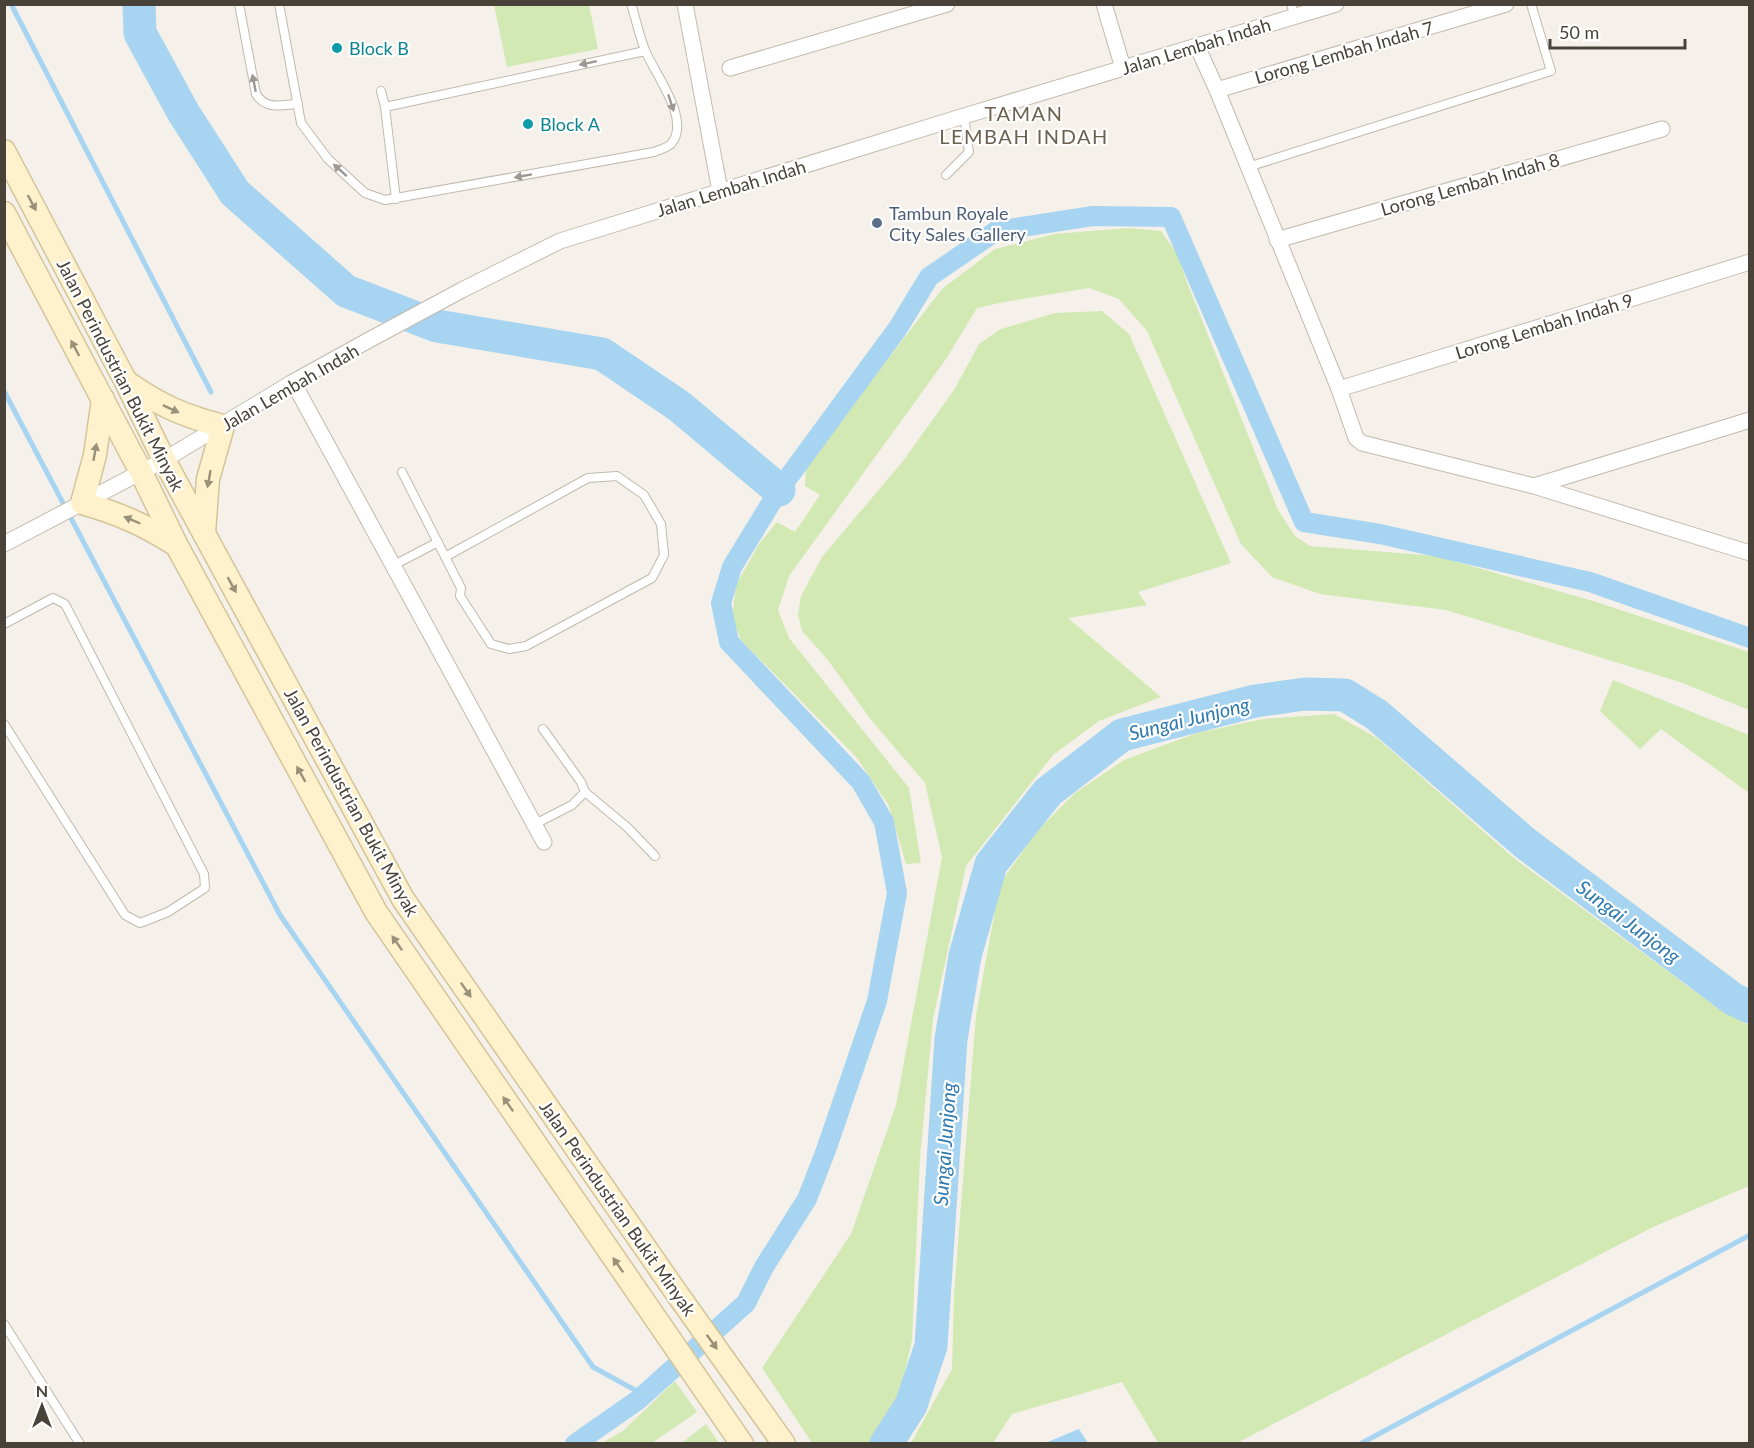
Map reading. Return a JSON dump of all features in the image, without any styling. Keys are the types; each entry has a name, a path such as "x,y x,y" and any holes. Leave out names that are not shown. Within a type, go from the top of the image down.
{"main road":[{"name":"Jalan Perindustrian Bukit Minyak","path":"4,151 125,380 164,460 403,899 678,1295 784,1443"},
{"name":"Jalan Perindustrian Bukit Minyak","path":"4,213 141,472 177,546 376,912 742,1443"},
{"path":"125,380 154,401 188,417 223,426 208,479 204,534"},
{"path":"103,399 95,455 72,508 114,513 147,527 177,546"}],"street":[{"path":"685,4 720,191"},
{"path":"730,68 947,4"},
{"path":"1104,4 1123,68"},
{"name":"Jalan Lembah Indah","path":"4,544 164,460 293,382 369,340 560,241 1197,46 1293,11 1336,4"},
{"name":"Lorong Lembah Indah 7","path":"1217,90 1506,4"},
{"path":"1197,46 1339,389 1356,438 1362,443 1534,486 1749,553"},
{"name":"Lorong Lembah Indah 8","path":"1277,240 1662,129"},
{"name":"Lorong Lembah Indah 9","path":"1339,389 1749,262"},
{"path":"293,382 544,842"},
{"path":"1534,486 1749,420"}],"lane":[{"path":"239,4 256,94 261,102 268,105 298,105"},
{"path":"279,4 301,123 328,159 365,193 385,200 654,152 670,146 677,133 675,115 666,87 645,51 632,4"},
{"path":"1250,173 1551,71 1531,4"},
{"path":"385,107 645,51"},
{"path":"381,91 396,199"},
{"path":"946,175 969,152 964,116"},
{"path":"402,472 460,588 460,596 491,644 509,649 526,646 652,578 664,555 661,524 645,495 617,476 588,477 445,557"},
{"path":"394,565 438,542"},
{"path":"4,624 53,598 65,604 204,874 205,888 168,912 140,923 125,915 4,724"},
{"path":"543,729 581,782 585,792 627,827 655,856"},
{"path":"535,825 572,805 585,792"},
{"path":"4,1324 80,1443"}],"green space":[{"path":"494,5 589,5 598,49 507,67"},
{"path":"1128,228 1161,231 1178,255 1278,510 1295,536 1310,546 1436,556 1593,601 1749,652 1749,710 1680,682 1446,610 1320,594 1272,577 1241,544 1147,331 1119,299 1089,288 1004,302 977,308 946,359 789,576 778,610 789,638 909,788 921,863 906,864 889,806 857,758 741,640 732,618 736,585 759,544 777,522 795,532 820,495 805,486 806,465 942,289 995,249 1054,234"},
{"path":"1102,311 1129,334 1231,563 1138,592 1147,605 1068,618 1161,697 1099,721 1053,755 966,866 933,1019 920,1158 912,1340 900,1394 876,1437 868,1443 812,1443 762,1368 851,1234 896,1105 942,857 925,783 872,721 827,659 802,631 798,615 801,596 822,557 903,461 954,390 979,344 1001,329 1055,313"},
{"path":"1613,680 1749,735 1749,793 1661,729 1640,749 1600,711"},
{"path":"1334,714 1377,738 1515,859 1723,1012 1749,1025 1749,1186 1653,1227 1237,1443 1158,1443 1122,1382 1012,1414 993,1443 911,1443 952,1369 954,1294 976,1015 1000,883 1039,829 1075,793 1124,760 1197,733 1263,719"},
{"path":"675,1381 697,1412 652,1443 602,1443 623,1431"},
{"path":"706,1424 719,1443 682,1443"}],"water":[{"path":"1079,1429 1088,1443 1045,1443"}],"waterway":[{"path":"11,4 211,392"},
{"path":"139,4 140,33 183,112 235,193 346,291 437,326 602,354 679,406 779,490"},
{"path":"575,1444 638,1400 746,1303 764,1267 807,1199 826,1150 877,1001 897,893 884,822 861,782 729,642 721,603 732,567 779,490 898,328 929,277 996,231 1093,216 1171,217 1304,522 1380,534 1590,582 1750,638"},
{"path":"4,391 280,915 593,1367 644,1395"},
{"name":"Sungai Junjong","path":"886,1444 911,1405 931,1346 951,1039 965,956 991,864 1048,792 1122,735 1255,701 1305,694 1345,695 1377,715 1525,843 1733,999 1750,1007"},
{"path":"1360,1444 1750,1235"}],"place":[{"name":"Block B","path":"337,48"},
{"name":"Block A","path":"528,124"},
{"name":"Tambun Royale City Sales Gallery","path":"877,223"}],"district":[{"name":"TAMAN LEMBAH INDAH","path":"1024,124"}]}
